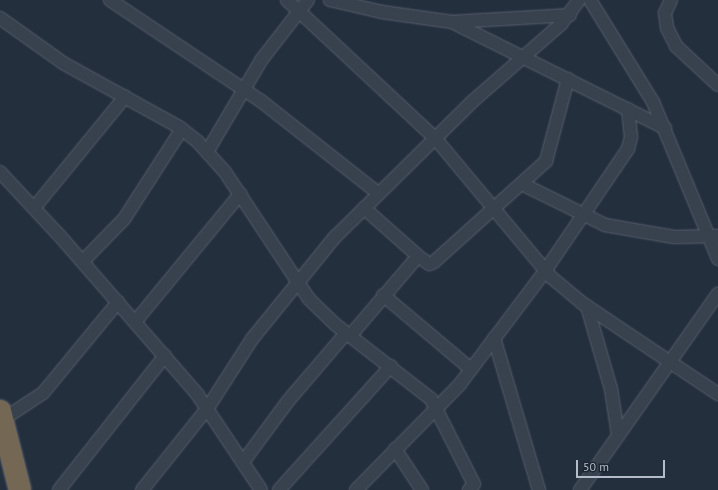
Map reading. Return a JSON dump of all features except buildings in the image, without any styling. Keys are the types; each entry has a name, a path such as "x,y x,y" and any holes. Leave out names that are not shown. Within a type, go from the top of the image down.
{"highway":[{"path":"1,416 20,490"},
{"path":"0,471 5,490"}],"street":[{"path":"110,0 244,89 378,193"},
{"path":"287,0 300,10 378,87 435,138 495,207 545,271 587,306 718,394"},
{"path":"207,152 271,45 308,0"},
{"path":"330,0 382,12 452,22 570,15"},
{"path":"142,490 206,409 237,360 296,282 378,193 435,138 570,15 579,0"},
{"path":"590,0 624,51 665,128 713,237 718,258"},
{"path":"670,0 665,14 667,28 676,46 718,85"},
{"path":"0,18 63,63 182,129 207,152 240,194 296,282 348,334 391,366 436,407 474,484 469,490"},
{"path":"452,22 524,56 665,128"},
{"path":"364,208 418,256 429,264 434,262 546,161 568,78"},
{"path":"34,208 125,97"},
{"path":"356,490 471,369 545,271 628,149 631,137 628,109"},
{"path":"83,261 124,219 182,129"},
{"path":"0,172 83,261 165,356 206,409 261,490"},
{"path":"522,184 583,217 605,226 674,237 713,237"},
{"path":"135,322 240,194"},
{"path":"243,462 288,402 418,256"},
{"path":"580,490 718,294"},
{"path":"383,295 471,369"},
{"path":"1,416 43,393 118,302"},
{"path":"587,306 611,389 618,434"},
{"path":"494,338 539,490"},
{"path":"59,490 165,356"},
{"path":"279,490 391,366"},
{"path":"395,449 422,490"}]}
